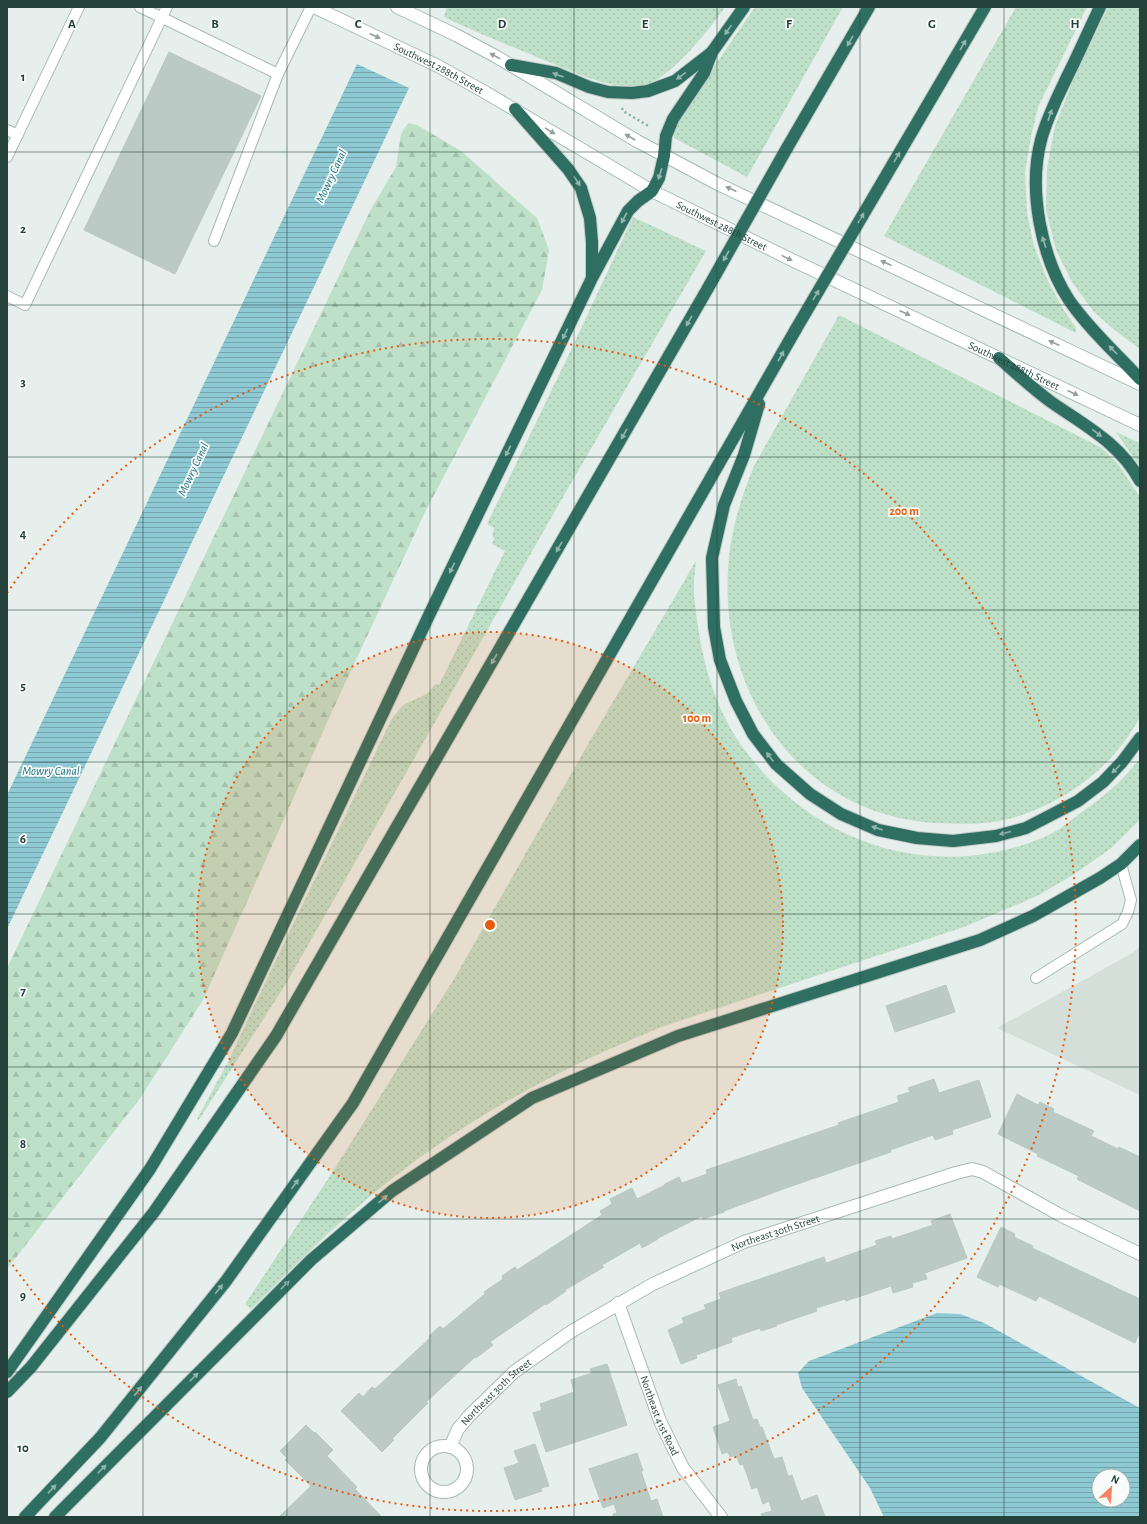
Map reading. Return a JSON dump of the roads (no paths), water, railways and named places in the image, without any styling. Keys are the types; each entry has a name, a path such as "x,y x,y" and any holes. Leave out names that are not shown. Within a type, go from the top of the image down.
{"highway":[{"path":"7,1372 150,1170 232,1033 435,602 592,278 628,212 638,201 652,191 659,178 664,156 666,136 670,126 704,73 712,52 744,7"},
{"path":"7,1392 31,1367 154,1212 276,1036 869,7"},
{"path":"25,1517 100,1438 226,1281 353,1103 796,329 985,7"},
{"path":"1100,7 1052,108 1041,140 1036,175 1038,204 1042,238 1056,274 1069,300 1094,330 1140,378"},
{"path":"511,65 556,73 589,87 608,92 632,93 648,91 675,81 712,52"},
{"path":"515,109 568,169 581,188 590,218 592,278"},
{"path":"999,358 1050,402 1100,435 1134,470 1140,481"},
{"path":"765,383 744,455 724,505 720,520 712,558 713,612 720,660 736,702 753,734 776,764 810,794 841,814 878,830 917,838 953,841 996,836 1026,828 1078,801 1103,782 1122,762 1140,738"},
{"path":"55,1517 310,1260 392,1190 532,1098 678,1036 980,940 1033,916 1100,878 1121,864 1140,845"}],"main road":[{"name":"Southwest 288th Street","path":"314,7 438,66 515,109 652,191 792,260 1140,425"},
{"path":"397,7 463,38 664,156 718,184 1140,384"},
{"name":"Northeast 30th Street","path":"450,1447 458,1429 469,1416 514,1372 572,1330 653,1284 744,1242 956,1173 972,1169 983,1172 1062,1216 1140,1254"},
{"name":"Northeast 41st Road","path":"618,1304 663,1428 683,1468 721,1517"}],"lane":[{"path":"7,157 79,7"},
{"path":"140,7 278,74"},
{"path":"7,296 25,305 167,7"},
{"path":"214,241 278,74 311,7"},
{"path":"7,130 18,135"},
{"path":"1036,978 1122,924 1128,912 1131,900 1121,864"}],"water":[{"name":"Mowry Canal","path":"357,64 409,88 7,929 7,795"},
{"path":"937,1313 960,1314 984,1323 1140,1408 1140,1517 884,1517 870,1488 802,1388 798,1373 809,1361"}]}
